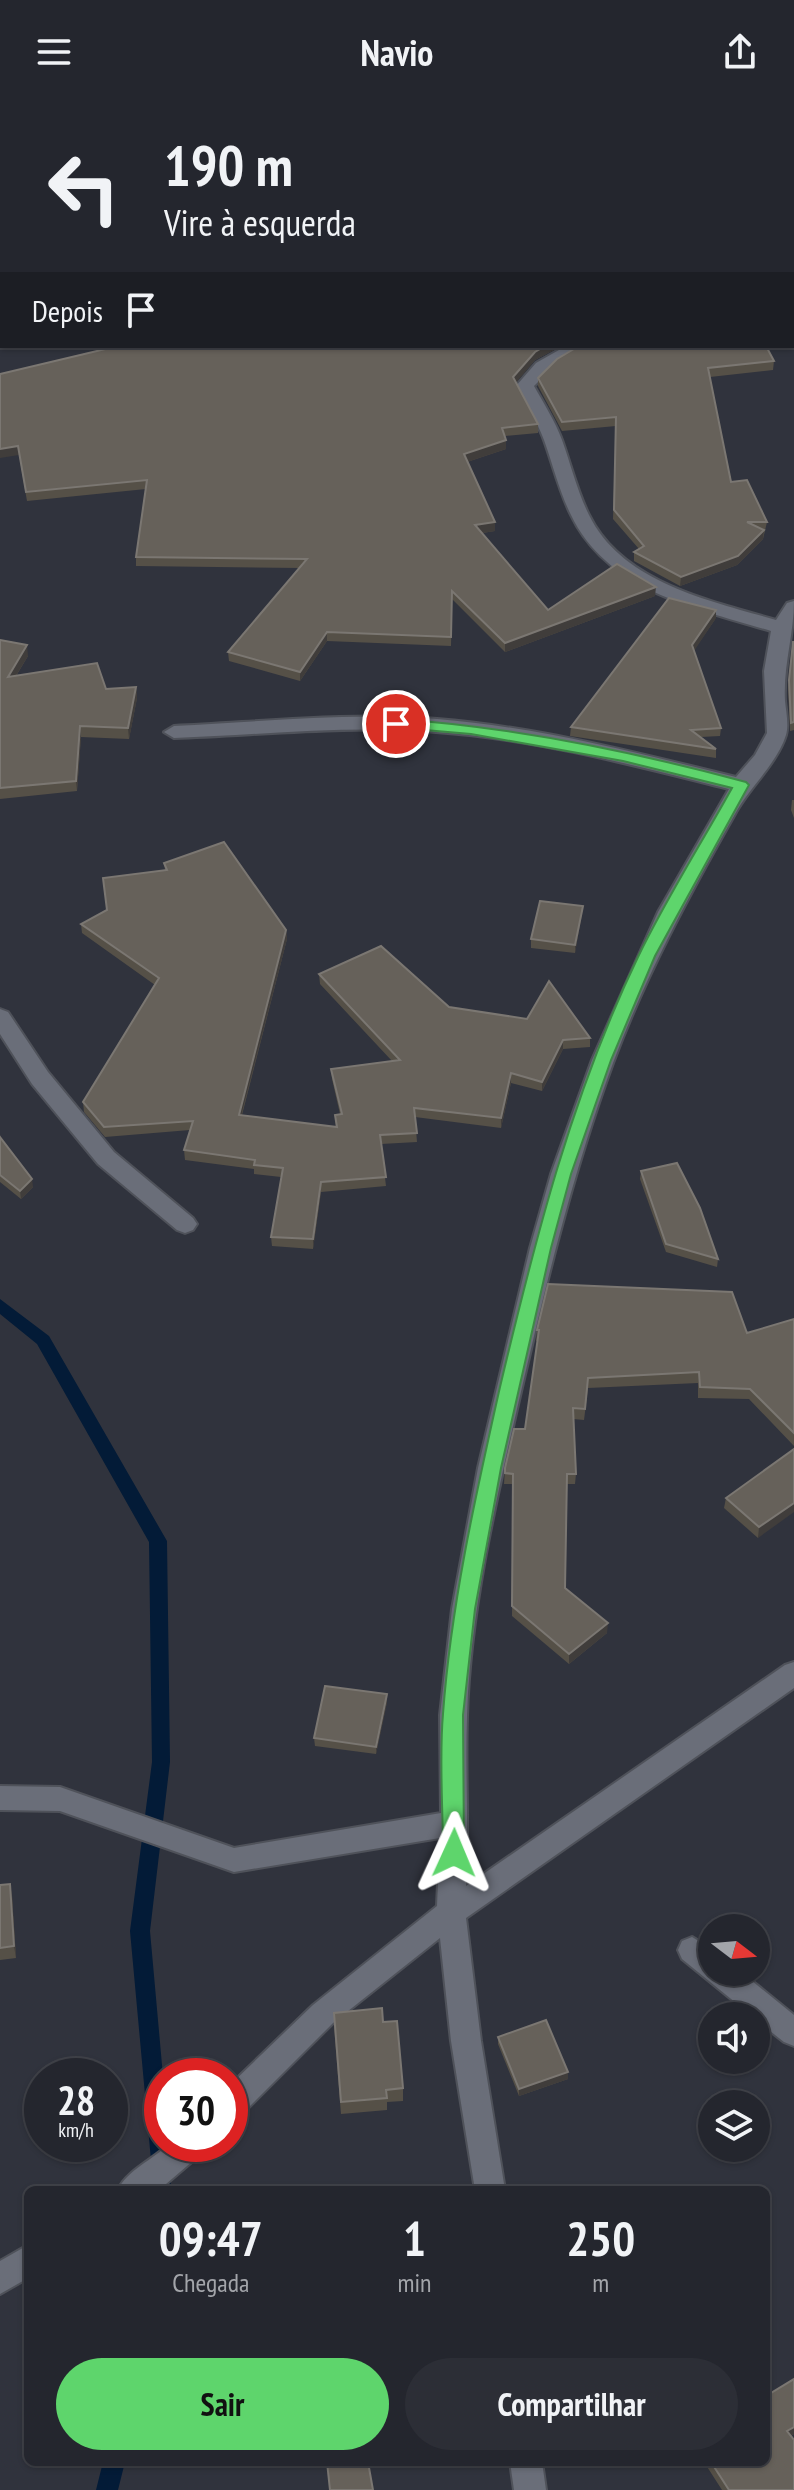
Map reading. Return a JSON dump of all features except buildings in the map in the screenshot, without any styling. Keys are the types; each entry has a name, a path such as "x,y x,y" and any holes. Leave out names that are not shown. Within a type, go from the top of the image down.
{"street":[{"path":"576,348 554,357 535,370 525,386 554,443 565,481 583,521 598,544 644,580 781,628"},
{"path":"489,2186 466,2041 451,1912 455,1823 453,1715 465,1609 491,1468 542,1248 563,1174 603,1060 669,912 741,785 764,758 777,733 774,671 781,628 794,607"},
{"path":"174,732 396,724 471,729 623,756 741,785"},
{"path":"0,1017 40,1078 106,1158 185,1224"},
{"path":"248,2087 323,2014 451,1912 794,1673"},
{"path":"0,1798 60,1799 234,1860 455,1823"},
{"path":"737,1986 794,2033"},
{"path":"139,2186 171,2162"},
{"path":"0,2279 24,2263"},
{"path":"527,2466 530,2490"}],"waterway":[{"path":"0,1305 43,1340 158,1541 161,1762 140,1931 162,2171 160,2186"},
{"path":"107,2490 113,2466"}],"route":[{"path":"396,724 471,729 623,756 741,785 647,956 603,1060 563,1174 542,1248 491,1468 465,1609 453,1715 454,1853"}]}
